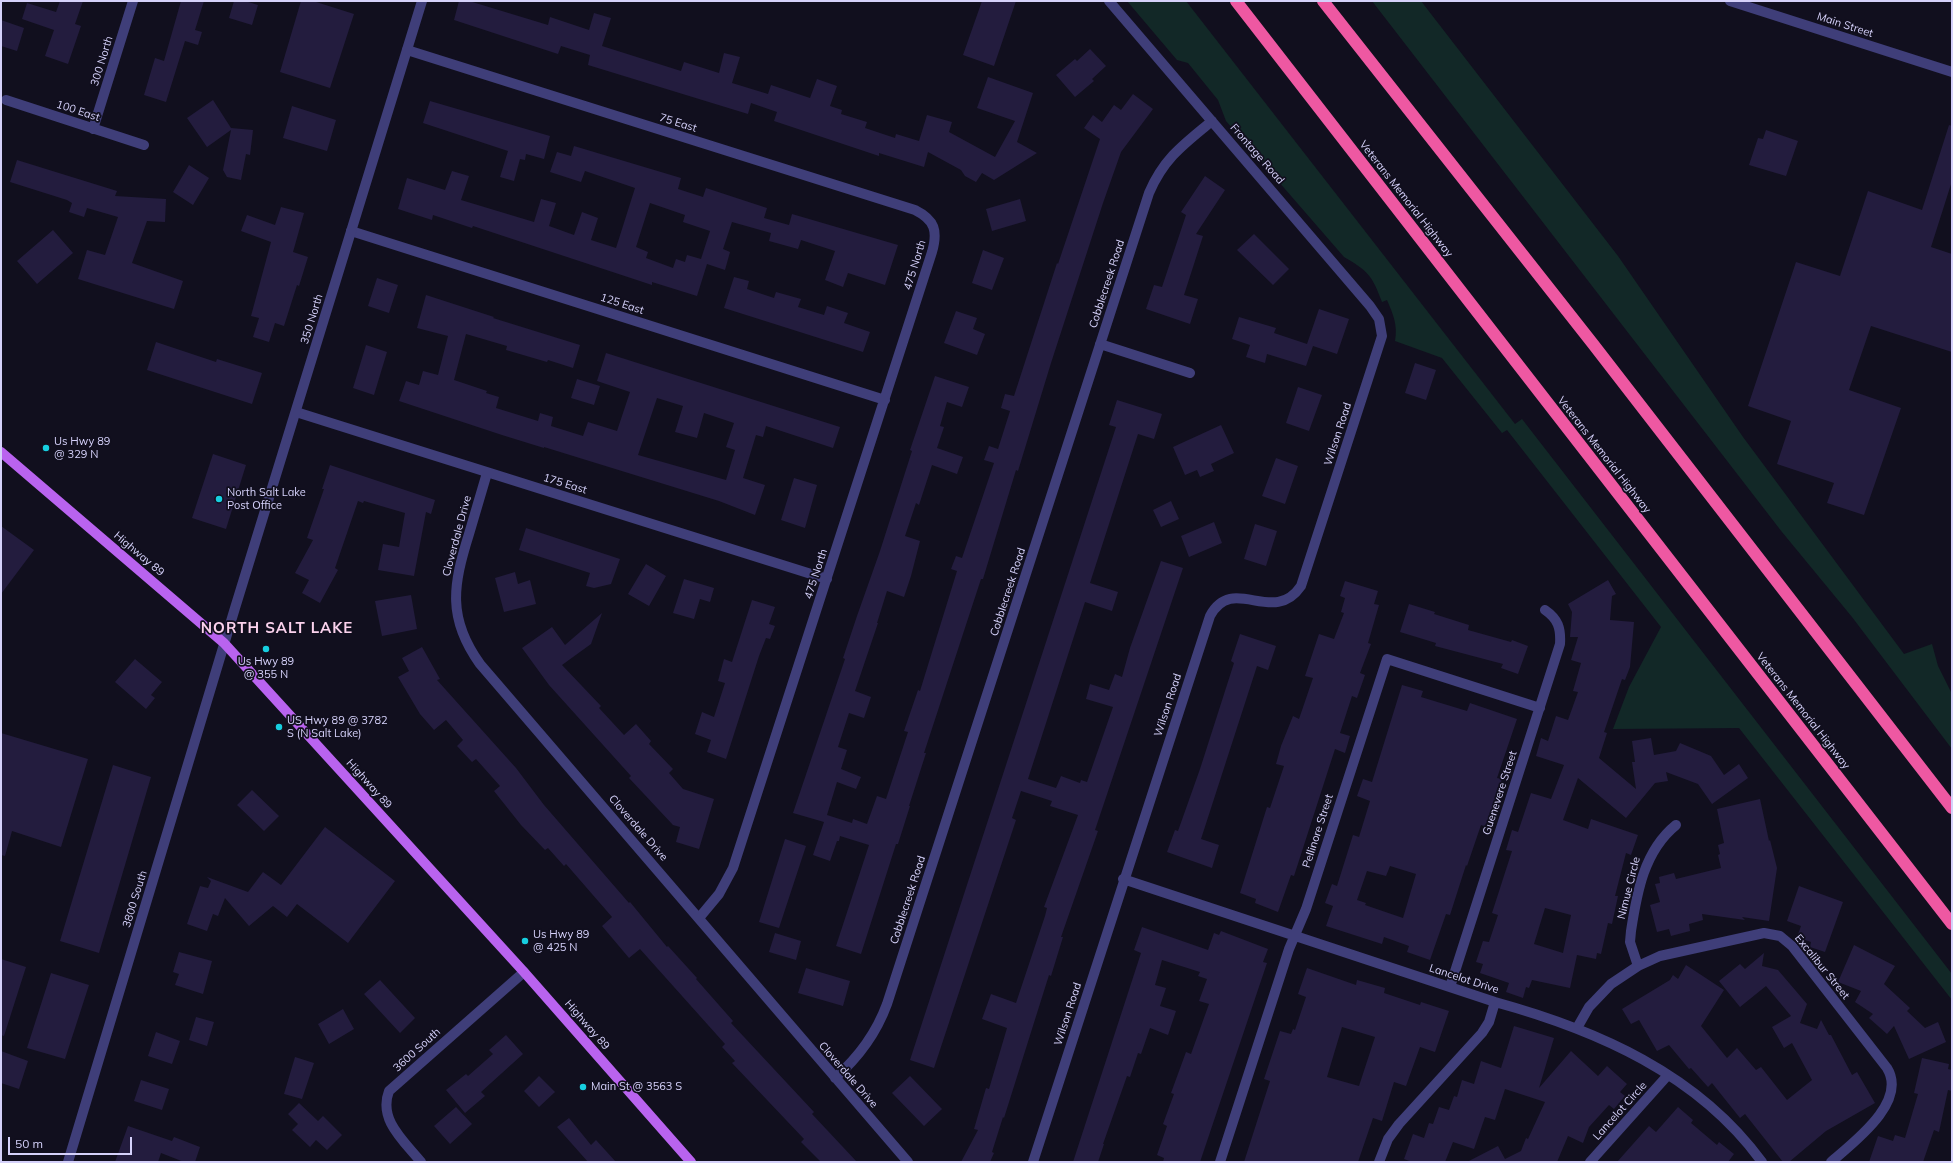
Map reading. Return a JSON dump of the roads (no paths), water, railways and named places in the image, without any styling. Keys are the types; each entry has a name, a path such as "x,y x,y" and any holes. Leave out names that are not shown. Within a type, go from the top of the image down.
{"highway":[{"name":"Veterans Memorial Highway","path":"1236,1 1952,924"},
{"path":"1323,1 1593,344 1952,808"}],"main road":[{"name":"Highway 89","path":"1,452 224,643 524,972 691,1162"}],"street":[{"name":"300 North","path":"93,129 133,1"},
{"name":"350 North","path":"224,643 422,1"},
{"name":"Frontage Road","path":"1109,1 1370,306 1379,319 1381,326"},
{"name":"Main Street","path":"1730,1 1952,72"},
{"name":"75 East","path":"407,50 915,210 924,214 930,220 934,228"},
{"name":"100 East","path":"6,100 144,145"},
{"name":"Cobblecreek Road","path":"835,1078 860,1053 877,1028 887,1004 1154,180 1176,150 1212,121"},
{"name":"475 North","path":"699,918 720,894 733,868 932,252 935,234 934,228"},
{"name":"125 East","path":"351,231 884,400"},
{"name":"Wilson Road","path":"1033,1162 1123,879 1207,624 1214,609 1224,600 1231,598 1244,598 1265,603 1279,602 1292,596 1301,586 1381,341 1381,326"},
{"path":"1100,344 1190,373"},
{"name":"175 East","path":"296,412 827,579"},
{"name":"Cloverdale Drive","path":"487,472 457,574 456,600 464,638 480,664 908,1162"},
{"name":"Guenevere Street","path":"1450,986 1556,661 1561,633 1559,623 1545,610"},
{"name":"3800 South","path":"68,1162 224,643"},
{"name":"Pellinore Street","path":"1220,1162 1295,936 1306,908 1387,659 1540,708"},
{"name":"Nimue Circle","path":"1638,966 1630,942 1645,867 1657,843 1676,825"},
{"name":"Lancelot Drive","path":"1123,879 1495,1002 1551,1018 1627,1050 1668,1075 1717,1113 1762,1162"},
{"name":"Excalibur Street","path":"1577,1028 1599,996 1611,984 1638,966 1660,956 1764,933 1780,936 1788,942 1887,1068 1892,1080 1890,1099 1887,1104 1866,1129 1831,1162"},
{"name":"3600 South","path":"421,1162 390,1123 386,1110 389,1091 524,972"},
{"path":"1379,1162 1388,1139 1396,1128 1482,1033 1489,1022 1495,1002"},
{"name":"Lancelot Circle","path":"1590,1162 1668,1075"}],"place":[{"name":"Us Hwy 89 @ 329 N","path":"46,448"},
{"name":"North Salt Lake Post Office","path":"219,499"},
{"name":"Us Hwy 89 @ 355 N","path":"266,649"},
{"name":"US Hwy 89 @ 3782 S (N Salt Lake)","path":"279,727"},
{"name":"Us Hwy 89 @ 425 N","path":"525,941"},
{"name":"Main St @ 3563 S","path":"583,1087"}],"district":[{"name":"NORTH SALT LAKE","path":"277,628"}]}
